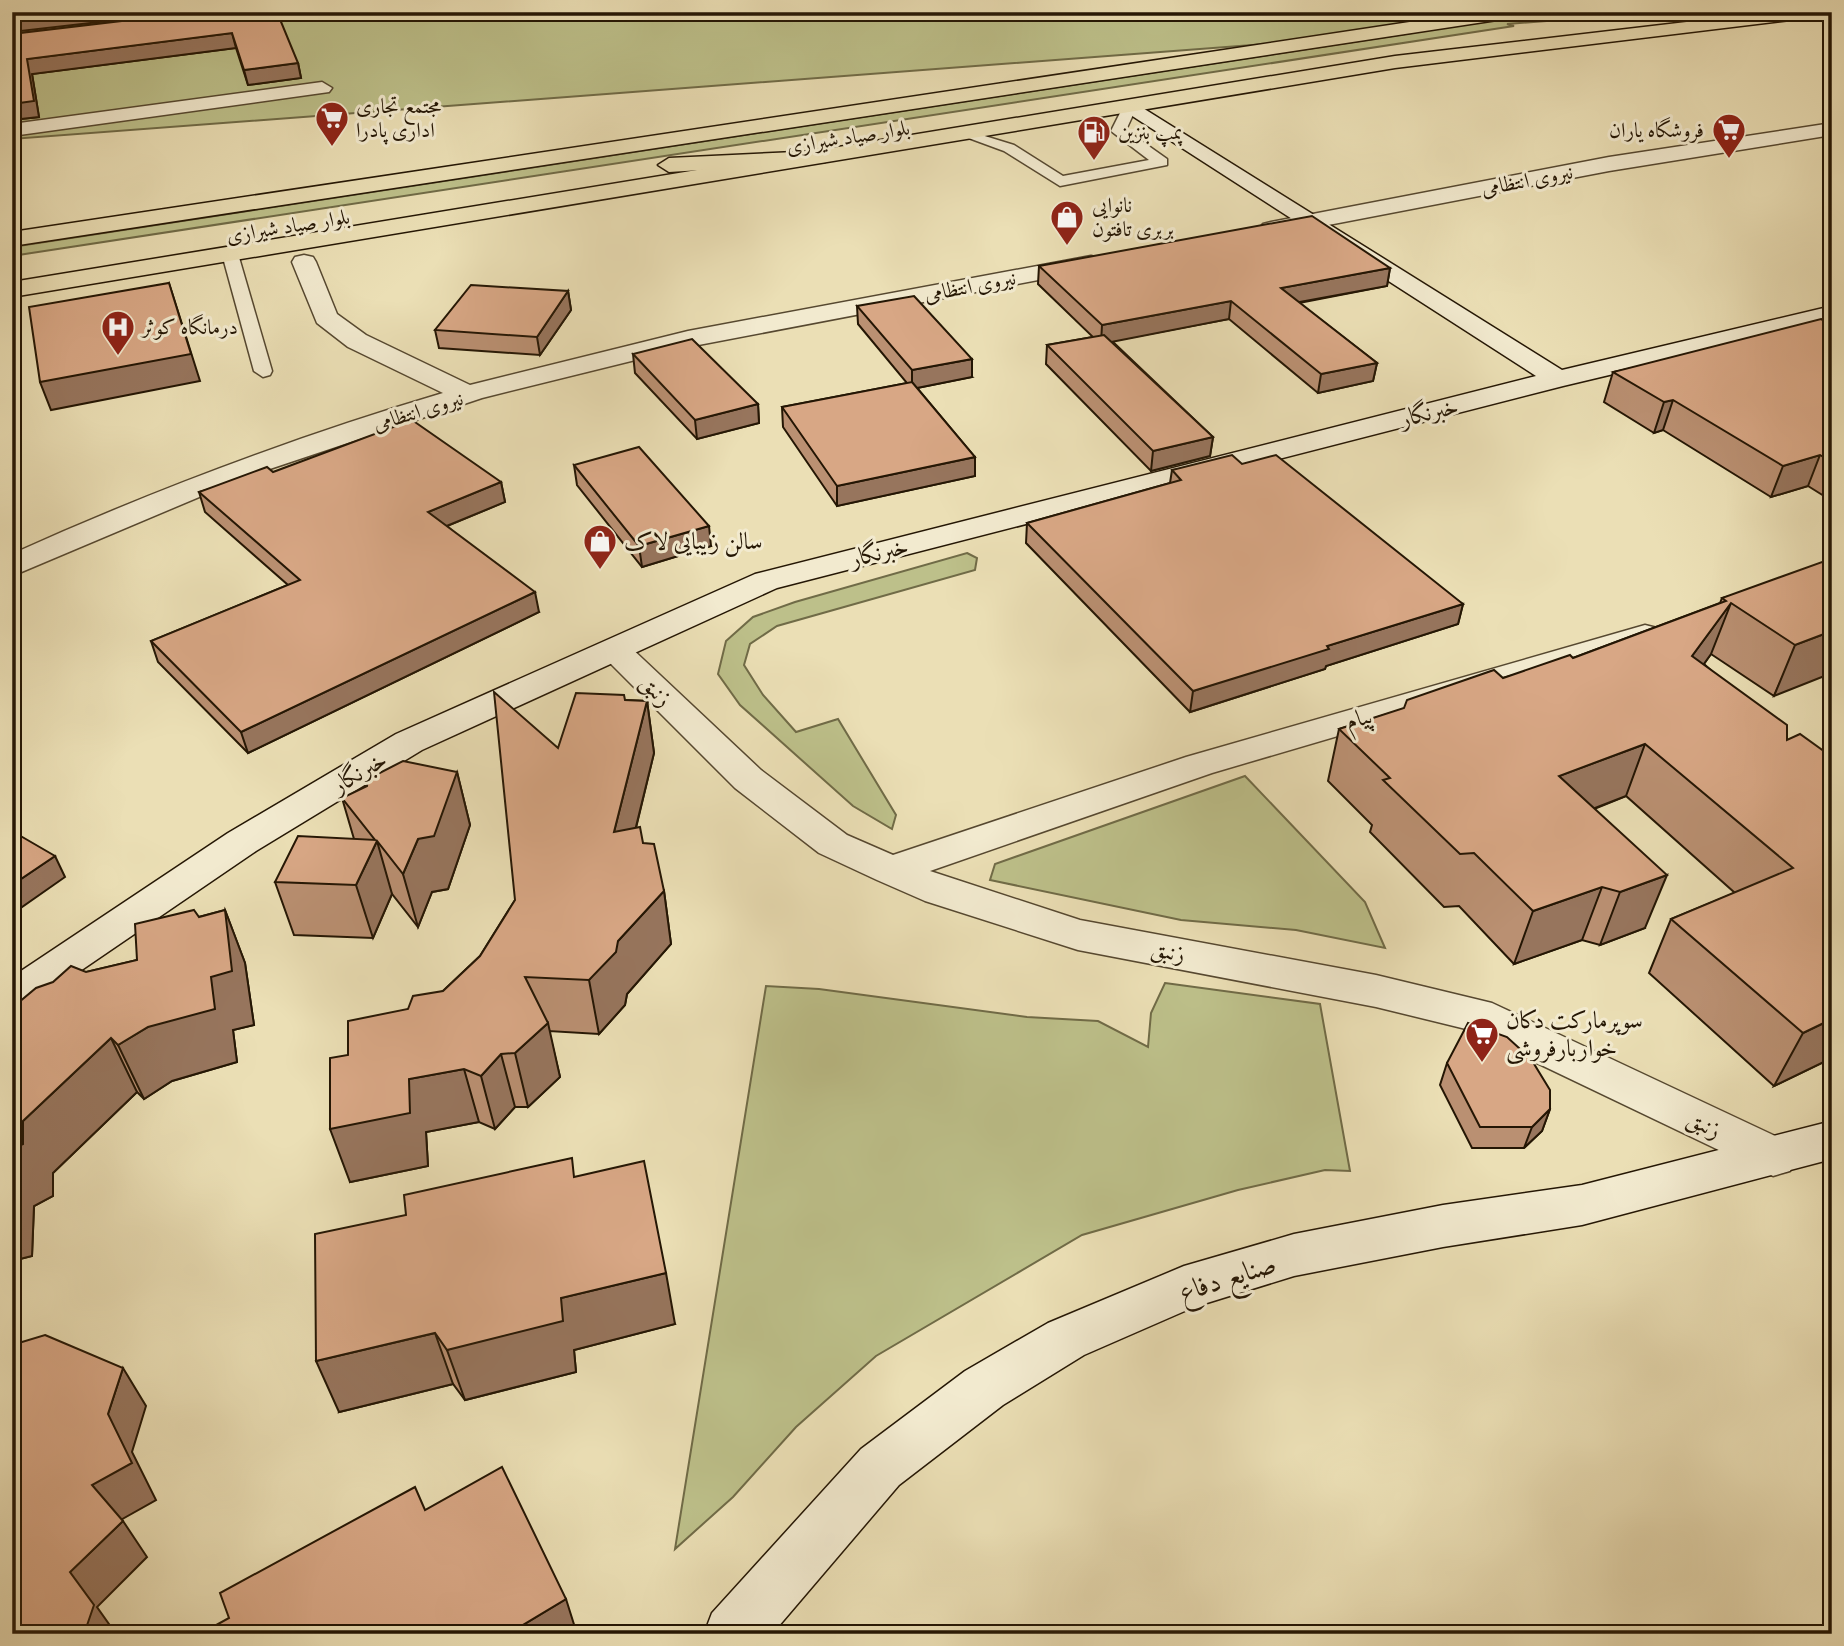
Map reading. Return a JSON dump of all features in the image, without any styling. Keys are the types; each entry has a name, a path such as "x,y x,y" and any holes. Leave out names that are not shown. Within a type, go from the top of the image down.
{"main road":[{"name":"بلوار صیاد شیرازی","path":"12,239 1343,36 1517,12"},
{"name":"بلوار صیاد شیرازی","path":"12,270 1375,52 1686,12"},
{"path":"12,290 1130,106 1530,44 1825,12"},
{"path":"669,165 817,157"}],"street":[{"path":"12,58 82,12"},
{"path":"12,41 87,32"},
{"path":"12,130 322,88"},
{"path":"1130,106 1558,380"},
{"name":"نیروی انتظامی","path":"1242,234 1609,164 1832,129"},
{"name":"نیروی انتظامی","path":"12,566 159,501 257,463 469,395 631,352 1120,258"},
{"path":"304,262 326,318 357,341 469,395"},
{"name":"خبرنگار","path":"12,1000 49,971 242,842 409,743 766,581 1558,380 1832,314"},
{"name":"پیام","path":"891,870 1199,765 1674,627"},
{"name":"زنبق","path":"615,651 748,779 833,844 939,891 1078,935 1376,991 1477,1015 1773,1157"},
{"name":"صنایع دفاع","path":"733,1634 880,1467 984,1388 1066,1339 1184,1289 1294,1255 1443,1226 1582,1205 1832,1140"}],"lane":[{"path":"962,134 1009,148 1060,181 1162,162 1118,131 1130,106"},
{"path":"230,254 262,371"}],"green space":[{"path":"12,12 1664,12 1507,24 1514,26 12,256 12,247 1412,33 12,139"},
{"path":"967,553 977,558 975,570 777,626 750,644 744,665 763,695 796,732 838,719 896,815 892,829 853,806 740,705 718,674 726,641 753,617 795,602"},
{"path":"1245,776 1365,902 1385,948 1296,930 1181,920 990,880 995,864"},
{"path":"1165,983 1320,1004 1350,1171 1325,1170 1238,1190 1082,1235 876,1356 796,1427 733,1497 675,1549 766,986 819,989 1027,1017 1098,1021 1148,1047 1151,1013"}],"building":[{"path":"12,12 57,12 12,17"},
{"path":"198,12 277,12 298,63 244,70 232,33 27,59 34,101 12,104 12,34"},
{"path":"1312,216 1390,268 1281,288 1377,363 1321,374 1231,301 1102,325 1039,266"},
{"path":"169,283 191,354 40,382 29,307"},
{"path":"471,285 568,291 537,337 435,330"},
{"path":"914,296 972,359 912,370 857,306"},
{"path":"1821,319 1832,325 1832,462 1820,455 1783,466 1673,400 1664,402 1613,372"},
{"path":"1104,335 1213,437 1153,451 1047,345"},
{"path":"692,339 758,404 695,420 633,354"},
{"path":"912,382 975,457 837,486 782,407"},
{"path":"412,420 501,482 428,512 535,592 241,732 151,641 300,580 199,492 267,467 273,472"},
{"path":"639,447 709,526 639,546 574,465"},
{"path":"1232,455 1242,464 1276,455 1463,604 1193,691 1027,523 1181,480 1172,470"},
{"path":"1822,562 1832,568 1832,631 1795,645 1731,603 1692,656 1787,725 1787,740 1800,734 1832,757 1832,1019 1803,1033 1671,919 1793,868 1645,744 1559,776 1667,875 1620,892 1602,887 1533,911 1474,853 1460,854 1383,780 1390,778 1339,729 1404,708 1407,700 1494,670 1503,678 1570,655 1573,658 1726,601 1722,598"},
{"path":"494,692 558,748 576,693 624,695 625,700 647,701 614,832 640,827 643,843 654,844 664,891 618,941 616,952 589,980 525,977 548,1023 515,1053 501,1054 481,1076 464,1069 409,1079 410,1113 330,1129 330,1058 348,1055 348,1021 408,1009 413,996 443,991 480,956 515,900"},
{"path":"403,761 457,772 434,836 418,839 403,874 377,841 356,885 275,882 298,836 375,840 342,798 367,786 368,779"},
{"path":"12,831 55,856 12,885"},
{"path":"194,910 199,917 225,910 232,971 211,977 215,1009 148,1027 118,1045 111,1038 23,1121 23,1144 12,1149 12,1008 36,988 53,982 71,966 86,972 137,960 135,924"},
{"path":"1468,1023 1507,1037 1531,1059 1550,1090 1550,1109 1532,1127 1480,1127 1447,1063"},
{"path":"572,1158 574,1177 644,1161 666,1273 561,1298 563,1321 447,1350 435,1333 316,1361 315,1234 406,1215 404,1195"},
{"path":"45,1335 123,1368 108,1414 132,1463 92,1485 123,1521 70,1572 94,1605 84,1634 12,1634 12,1345"},
{"path":"502,1467 566,1599 508,1634 200,1634 229,1618 220,1593 415,1487 425,1510"}],"place":[{"name":"مجتمع تجاری اداری پادرا","path":"332,148"},
{"name":"فروشگاه یاران","path":"1729,160"},
{"name":"پمپ بنزین","path":"1094,162"},
{"name":"نانوایی بربری تافتون","path":"1067,247"},
{"name":"درمانگاه کوثر","path":"118,357"},
{"name":"سالن زیبایی لاک","path":"600,571"},
{"name":"سوپرمارکت دکان خواربارفروشی","path":"1482,1064"}]}
